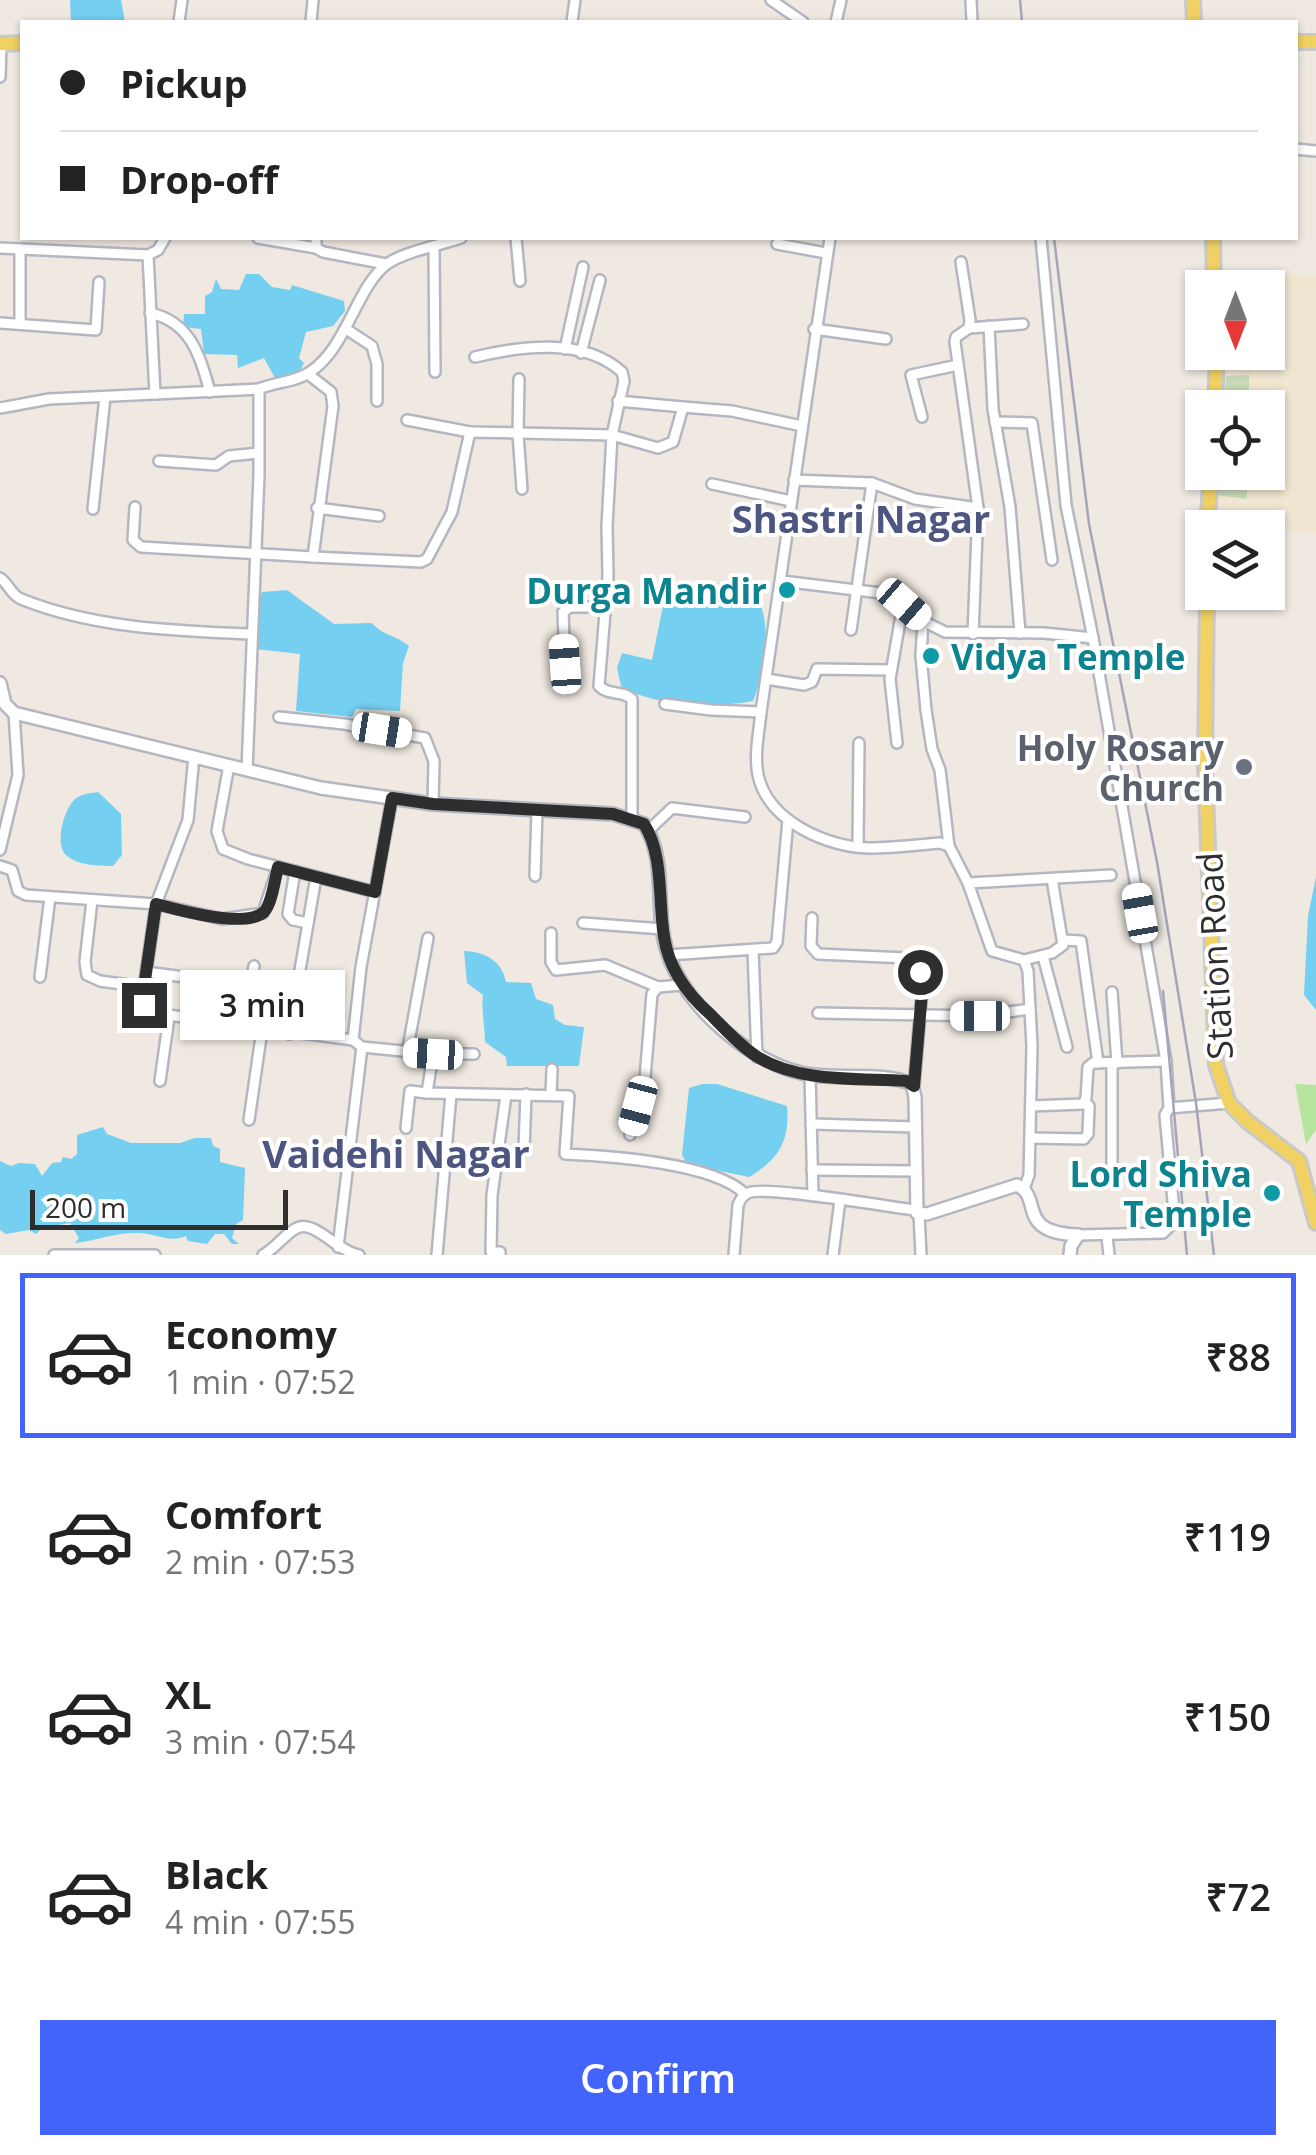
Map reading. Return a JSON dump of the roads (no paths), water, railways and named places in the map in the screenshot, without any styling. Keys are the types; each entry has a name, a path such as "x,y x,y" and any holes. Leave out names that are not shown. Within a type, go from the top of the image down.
{"main road":[{"path":"1214,240 1214,270"},
{"name":"Station Road","path":"1207,610 1205,765 1216,1065 1229,1103 1299,1160 1316,1223"},
{"path":"0,683 5,704 14,712 321,788 433,804 632,818 644,824 655,848 668,956 682,985 756,1056 784,1069 810,1075 906,1081 914,1086 917,1212 1012,1186 1024,1189 1035,1221 1071,1243"}],"street":[{"path":"772,0 800,20"},
{"path":"0,77 1,44"},
{"path":"0,248 148,255 158,250 163,240"},
{"path":"281,240 316,243 323,252 386,264 454,240"},
{"path":"517,240 520,281"},
{"path":"830,240 756,765 770,802 788,820 816,835 858,846 949,846"},
{"path":"1040,240 1066,505 1093,638 1166,1062 1169,1108 1165,1115 1174,1212 1172,1224 1163,1233 1107,1236 1071,1243"},
{"path":"776,244 826,254"},
{"path":"434,247 435,372"},
{"path":"20,248 20,324"},
{"path":"148,255 155,394"},
{"path":"962,262 968,328"},
{"path":"0,408 49,399 258,389 308,374 340,341 362,298 386,264"},
{"path":"566,349 583,267"},
{"path":"581,353 600,280"},
{"path":"0,323 96,330 99,282"},
{"path":"150,313 168,317 187,334 204,366 210,392"},
{"path":"973,634 978,508 956,336 968,328 1023,324"},
{"path":"988,326 995,422 1010,507 1020,634"},
{"path":"346,328 372,346 376,402"},
{"path":"814,330 886,339"},
{"path":"474,357 516,347 566,349 622,372 612,436 599,686 632,699 632,818"},
{"path":"922,416 912,375 958,365"},
{"path":"308,374 333,397 313,557"},
{"path":"518,379 522,489"},
{"path":"246,770 258,389"},
{"path":"94,509 105,397"},
{"path":"618,401 732,412 802,426"},
{"path":"406,420 470,432 612,436 658,448 670,445 682,406"},
{"path":"995,422 1032,424 1052,560"},
{"path":"134,508 133,540 141,547 421,562 426,560 452,512 470,432"},
{"path":"159,461 216,465 228,456 258,453"},
{"path":"794,480 872,483 915,499 978,508"},
{"path":"851,630 872,483"},
{"path":"712,484 791,500"},
{"path":"318,508 379,516"},
{"path":"0,578 20,599 104,621 170,632 250,634"},
{"path":"782,581 889,594 945,632 1093,638"},
{"path":"897,744 891,670 904,604"},
{"path":"565,664 563,612 570,607 606,607"},
{"path":"924,621 921,656 926,710 932,749 940,770 949,846 968,882 992,951 1024,960 1060,949 1064,940 1052,879"},
{"path":"766,679 810,685 817,669 891,670"},
{"path":"665,704 761,712"},
{"path":"0,850 18,774 14,712"},
{"path":"279,717 425,738 434,761 433,804"},
{"path":"858,846 859,743"},
{"path":"194,756 188,820 156,904 144,987 146,1012 407,1053 474,1054"},
{"path":"228,765 218,844 231,853 375,892"},
{"path":"338,1247 358,1044 361,968 392,798"},
{"path":"648,831 672,808 745,816"},
{"path":"535,876 537,810"},
{"path":"668,956 773,948 777,942 788,820"},
{"path":"0,866 12,870 21,894 156,904 214,918 260,914 266,910 278,867"},
{"path":"295,872 288,914 293,920 308,923"},
{"path":"968,882 1111,875"},
{"path":"288,1034 316,877"},
{"path":"40,977 50,898"},
{"path":"92,900 87,975 90,979 144,987"},
{"path":"812,918 810,946 818,954 906,958 918,964 922,982 914,1086"},
{"path":"583,924 662,929"},
{"path":"551,933 551,962 556,970 605,965 658,987 682,985"},
{"path":"407,1053 428,938"},
{"path":"1064,940 1082,941 1098,1062"},
{"path":"753,950 756,1056"},
{"path":"1043,956 1067,1047"},
{"path":"1024,960 1030,1009 1029,1174 1024,1189"},
{"path":"243,1028 254,966"},
{"path":"146,972 215,981"},
{"path":"630,1134 645,1078 652,994 658,987"},
{"path":"1112,992 1112,1182"},
{"path":"818,1013 980,1016 1030,1009"},
{"path":"160,1081 170,1017"},
{"path":"249,1120 262,1030"},
{"path":"427,1093 433,1054"},
{"path":"1030,1138 1084,1139 1088,1126 1088,1066 1098,1062 1166,1062"},
{"path":"551,1095 552,1068"},
{"path":"810,1075 813,1196"},
{"path":"406,1128 410,1091 569,1096 566,1154 707,1173 734,1184 745,1194"},
{"path":"437,1255 451,1094"},
{"path":"524,1150 526,1094"},
{"path":"500,1255 491,1252 492,1195 506,1095"},
{"path":"1030,1106 1085,1102"},
{"path":"1169,1108 1229,1103"},
{"path":"812,1124 915,1127"},
{"path":"812,1170 914,1171"},
{"path":"734,1255 738,1205 745,1194 759,1191 917,1212 921,1255"},
{"path":"833,1255 840,1200"},
{"path":"263,1255 302,1226 359,1255"},
{"path":"1107,1236 1109,1255"},
{"path":"54,1255 155,1255"}],"water":[{"path":"70,0 121,0 125,20 71,20"},
{"path":"246,274 259,274 272,287 290,290 292,285 344,301 345,311 333,326 306,332 299,358 304,363 297,376 275,378 264,358 238,368 237,355 204,354 201,329 183,327 184,314 205,314 205,296 212,292 216,279 221,289 239,290"},
{"path":"712,583 745,587 762,608 766,640 753,701 722,705 668,702 621,686 617,668 622,653 652,660 665,596 681,585 712,591 716,589"},
{"path":"287,590 334,624 372,623 409,646 403,663 400,711 356,709 352,717 296,711 300,654 255,649 262,592"},
{"path":"98,792 121,814 122,855 113,866 81,863 69,858 62,849 67,810 80,796"},
{"path":"1316,877 1316,1010 1304,995 1308,916"},
{"path":"464,951 492,959 501,968 506,982 531,983 536,999 553,1005 555,1019 565,1025 584,1027 579,1066 507,1066 506,1057 485,1042 483,995 467,983"},
{"path":"717,1084 787,1106 787,1129 780,1148 749,1177 687,1164 682,1155 689,1088"},
{"path":"103,1127 107,1134 131,1143 180,1143 211,1138 213,1146 220,1149 220,1162 245,1168 243,1220 236,1224 232,1238 239,1244 232,1244 224,1234 215,1234 207,1244 188,1241 186,1236 169,1238 140,1233 75,1243 79,1238 70,1223 42,1228 36,1234 29,1230 6,1234 0,1230 0,1161 11,1166 35,1164 42,1176 52,1163 77,1154 77,1135"}],"railway":[{"path":"1020,0 1022,20"},
{"path":"1054,240 1089,524 1157,862 1196,1103 1214,1255"},
{"path":"1163,991 1187,1255"}],"place":[{"name":"Durga Mandir","path":"787,590"},
{"name":"Vidya Temple","path":"931,656"},
{"name":"Holy Rosary Church","path":"1244,767"},
{"name":"Lord Shiva Temple","path":"1272,1193"}],"district":[{"name":"Shastri Nagar","path":"861,518"},
{"name":"Vaidehi Nagar","path":"396,1153"}]}
